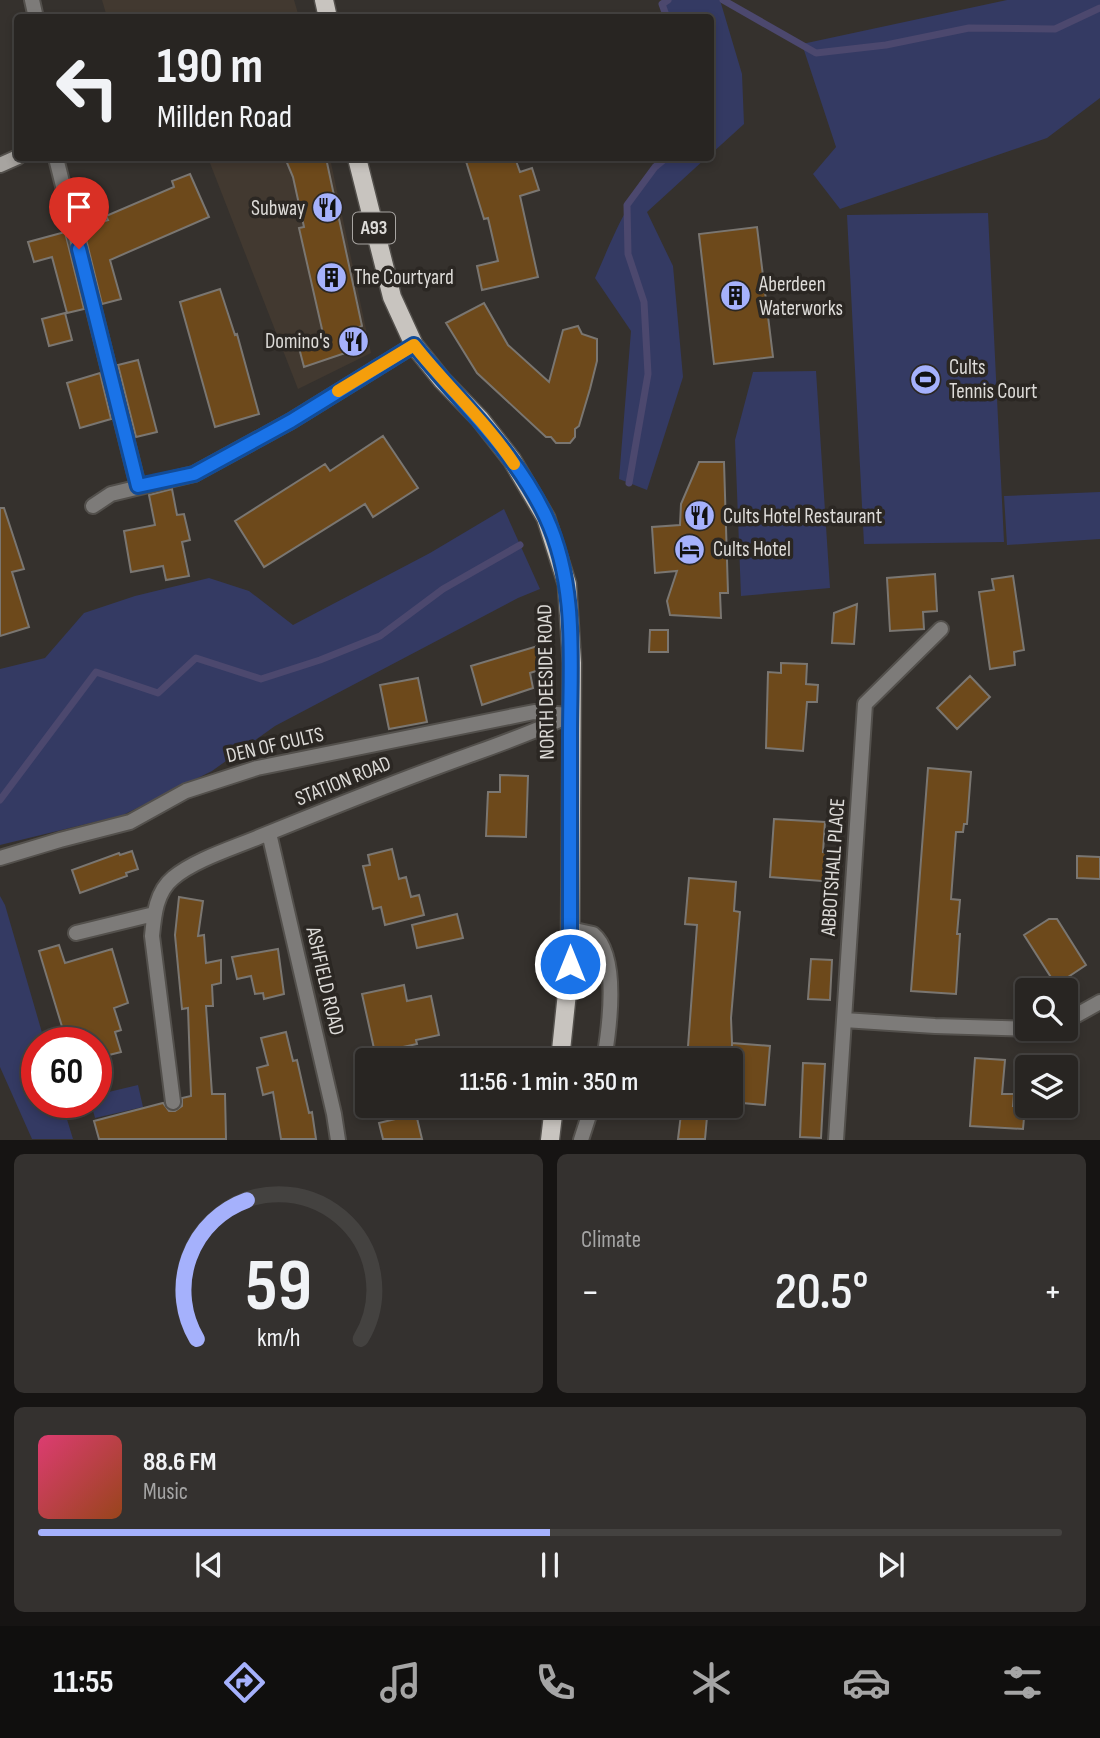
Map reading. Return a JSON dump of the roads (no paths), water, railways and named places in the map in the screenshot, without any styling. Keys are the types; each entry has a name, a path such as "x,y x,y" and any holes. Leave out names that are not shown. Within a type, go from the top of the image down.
{"main road":[{"name":"NORTH DEESIDE ROAD","path":"358,161 392,297 414,345 442,380 480,419 512,460 546,518 567,584 571,630 570,964 561,1048"},
{"path":"550,1139 553,1118"}],"street":[{"path":"57,161 138,486"},
{"path":"93,506 111,494 194,474 291,421 414,345"},
{"name":"ABBOTSHALL PLACE","path":"836,1139 865,704 941,629"},
{"name":"DEN OF CULTS","path":"0,858 131,822 186,791 257,768 534,712 570,715"},
{"name":"STATION ROAD","path":"173,1102 152,936 160,893 173,878 192,866 269,833 437,766 537,731 570,715"},
{"name":"ASHFIELD ROAD","path":"269,833 338,1139"},
{"path":"76,933 154,914"},
{"path":"570,929 593,934 605,951 611,1005 606,1048"},
{"path":"1078,1014 1100,1002"},
{"path":"844,1020 1015,1028"},
{"path":"581,1139 588,1118"}],"waterway":[{"path":"666,14 662,4 668,0"},
{"path":"723,0 816,53 886,45 969,28 1055,29 1100,8"},
{"path":"629,483 648,374 644,302 628,254 627,205 662,161"},
{"path":"0,800 96,672 158,693 196,658 261,679 320,660 380,636 443,589 520,545"}],"place":[{"name":"Subway","path":"328,208"},
{"name":"The Courtyard","path":"331,277"},
{"name":"Aberdeen Waterworks","path":"736,296"},
{"name":"Domino's","path":"353,341"},
{"name":"Cults Tennis Court","path":"926,379"},
{"name":"Cults Hotel Restaurant","path":"700,516"},
{"name":"Cults Hotel","path":"690,549"}]}
